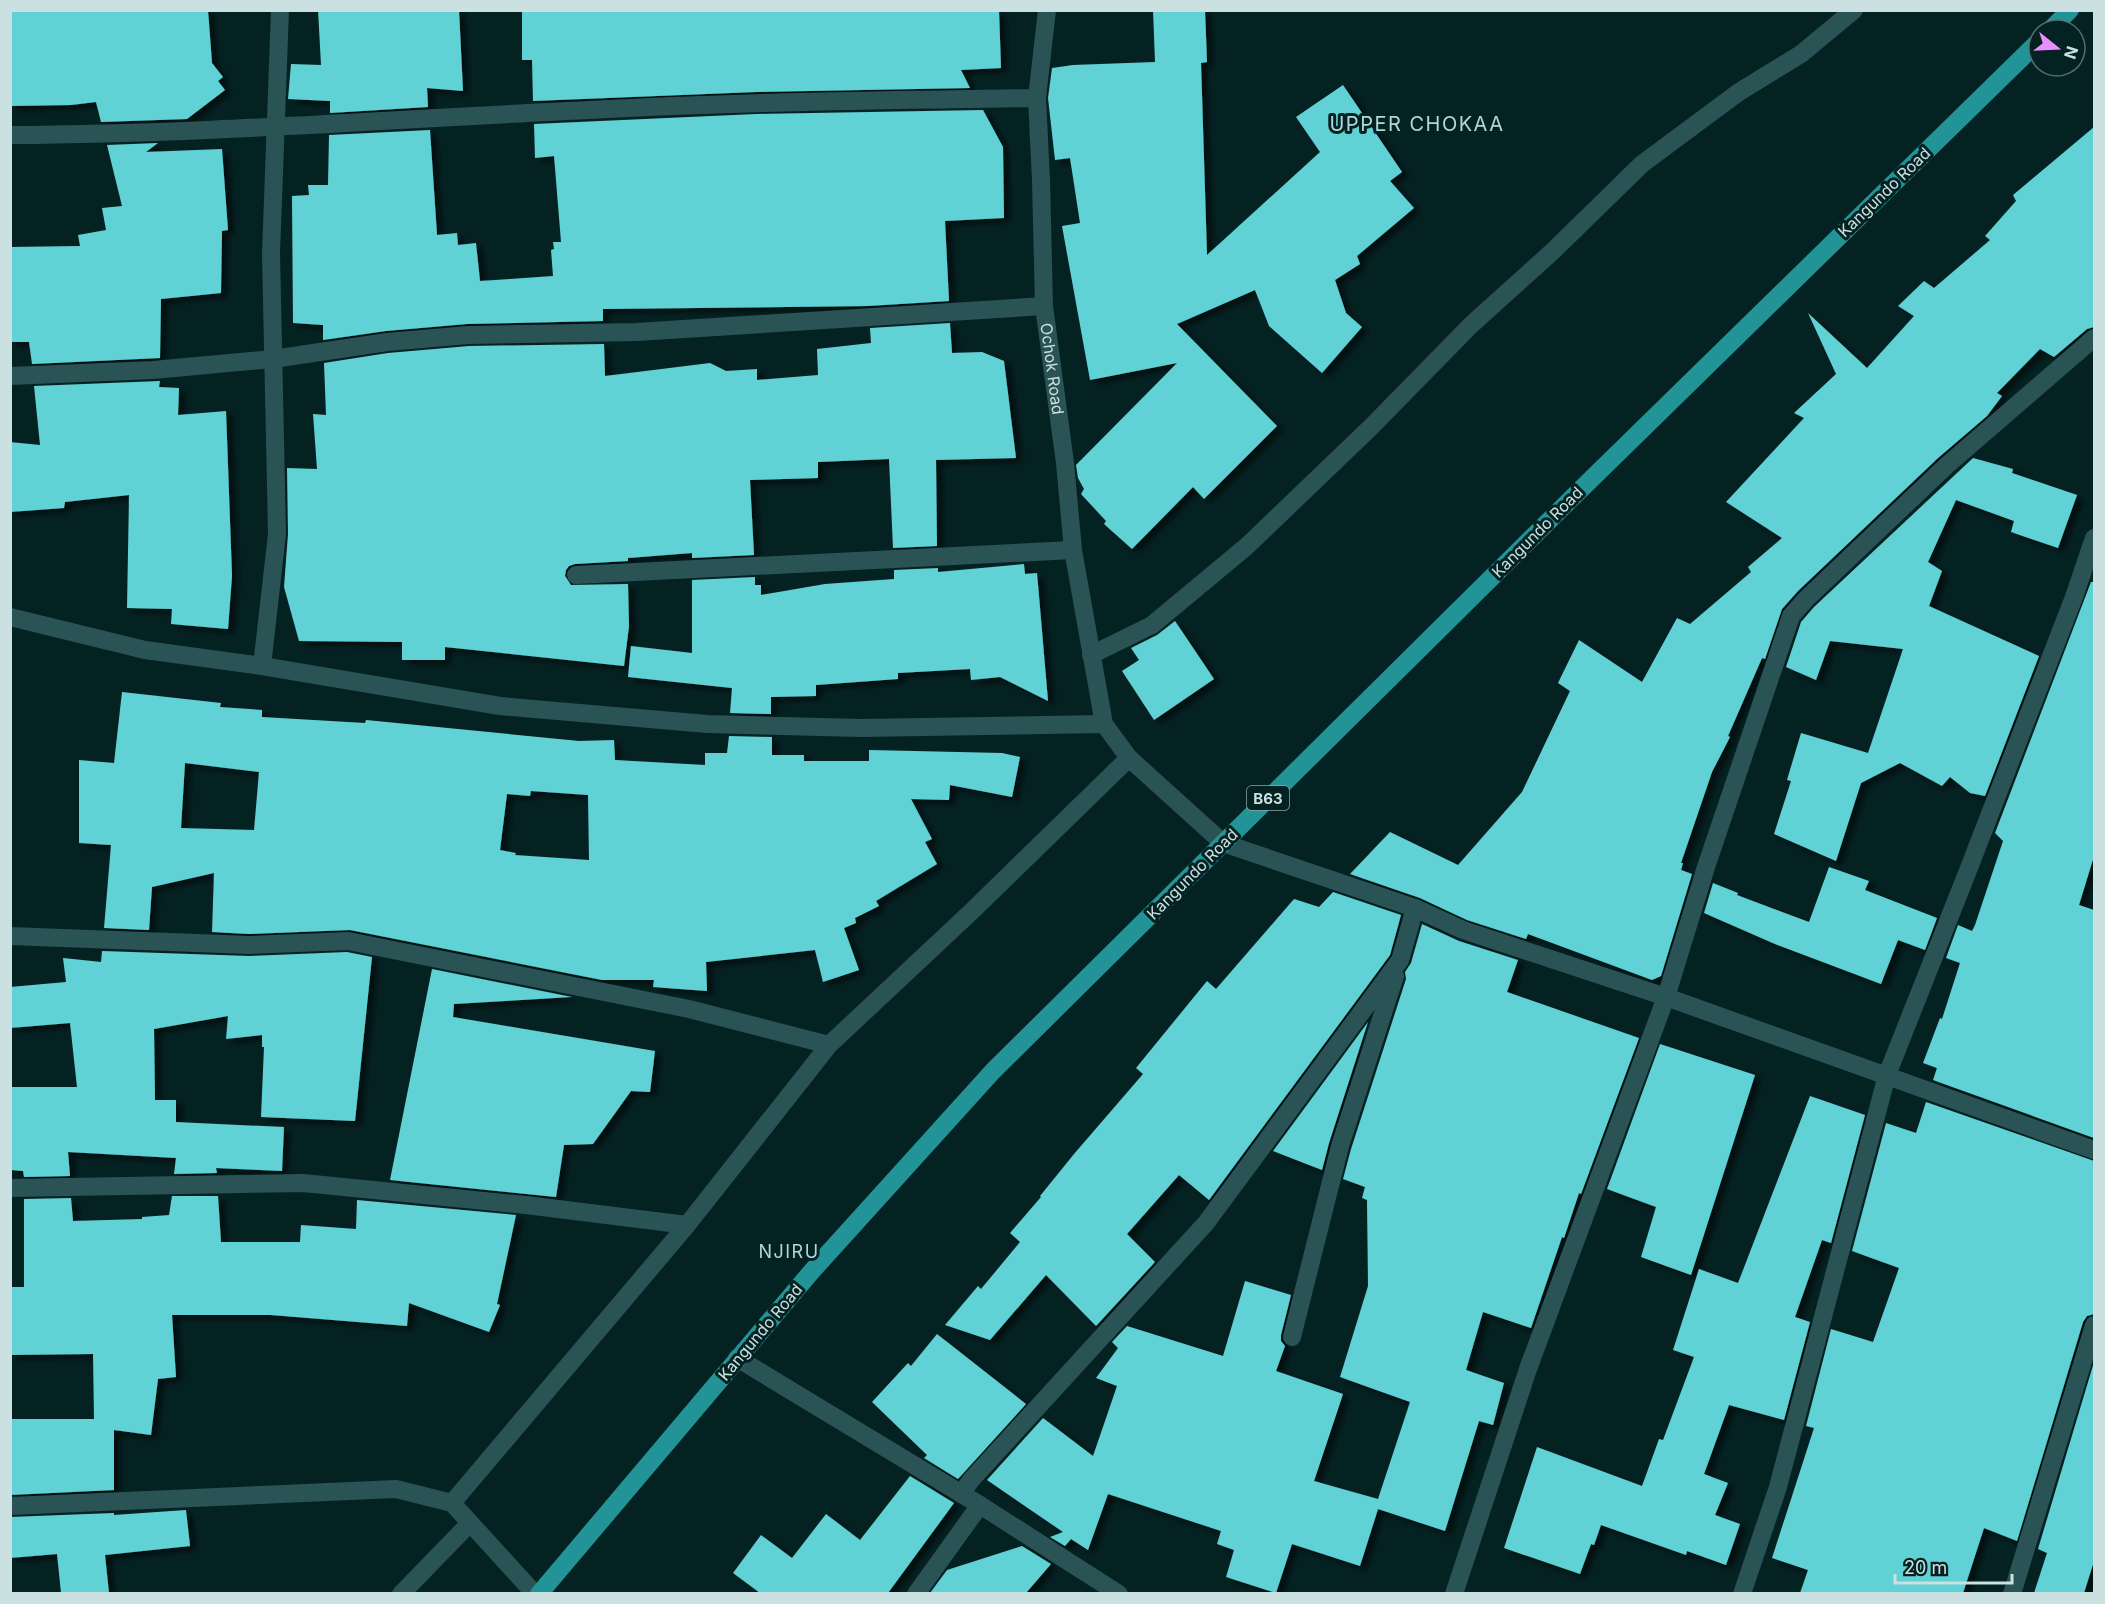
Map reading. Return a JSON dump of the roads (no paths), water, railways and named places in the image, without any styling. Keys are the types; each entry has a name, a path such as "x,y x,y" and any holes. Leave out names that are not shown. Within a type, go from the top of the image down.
{"highway":[{"name":"Kangundo Road","path":"537,1593 812,1271 993,1071 1564,505 2027,53"}],"street":[{"path":"262,666 277,534 271,252 280,10"},
{"name":"Ochok Road","path":"1047,10 1037,98 1044,306 1065,463 1073,550 1104,724"},
{"path":"1091,655 1152,625 1247,546 1371,427 1471,325 1553,251 1642,164 1739,92 1801,54 1854,10"},
{"path":"10,135 108,134 276,127 591,110 851,101 1037,98"},
{"path":"10,376 153,370 273,359 387,342 468,335 638,332 1044,306"},
{"path":"1454,1593 1528,1369 1666,997 1706,867 1791,616 1939,472 2094,338"},
{"path":"1742,1593 1778,1487 1887,1075 2074,597 2094,538"},
{"path":"576,575 1073,550"},
{"path":"10,617 145,650 262,666 500,706 707,724 861,728 1104,724 1129,758 1223,843 1416,908 1463,930 1666,997 2094,1150"},
{"path":"452,1503 687,1225 829,1045 971,912 1129,758"},
{"path":"1292,1337 1340,1146 1416,908"},
{"path":"10,936 249,945 348,941 689,1009 829,1045"},
{"path":"961,1494 978,1472 1206,1223 1400,960"},
{"path":"10,1188 303,1183 526,1205 687,1225"},
{"path":"2012,1593 2094,1325"},
{"path":"737,1358 980,1505 1119,1593"},
{"path":"10,1506 396,1489 452,1503 537,1593"},
{"path":"916,1593 980,1505"},
{"path":"401,1593 470,1523"}],"district":[{"name":"UPPER CHOKAA","path":"1417,124"},
{"name":"NJIRU","path":"789,1251"}]}
